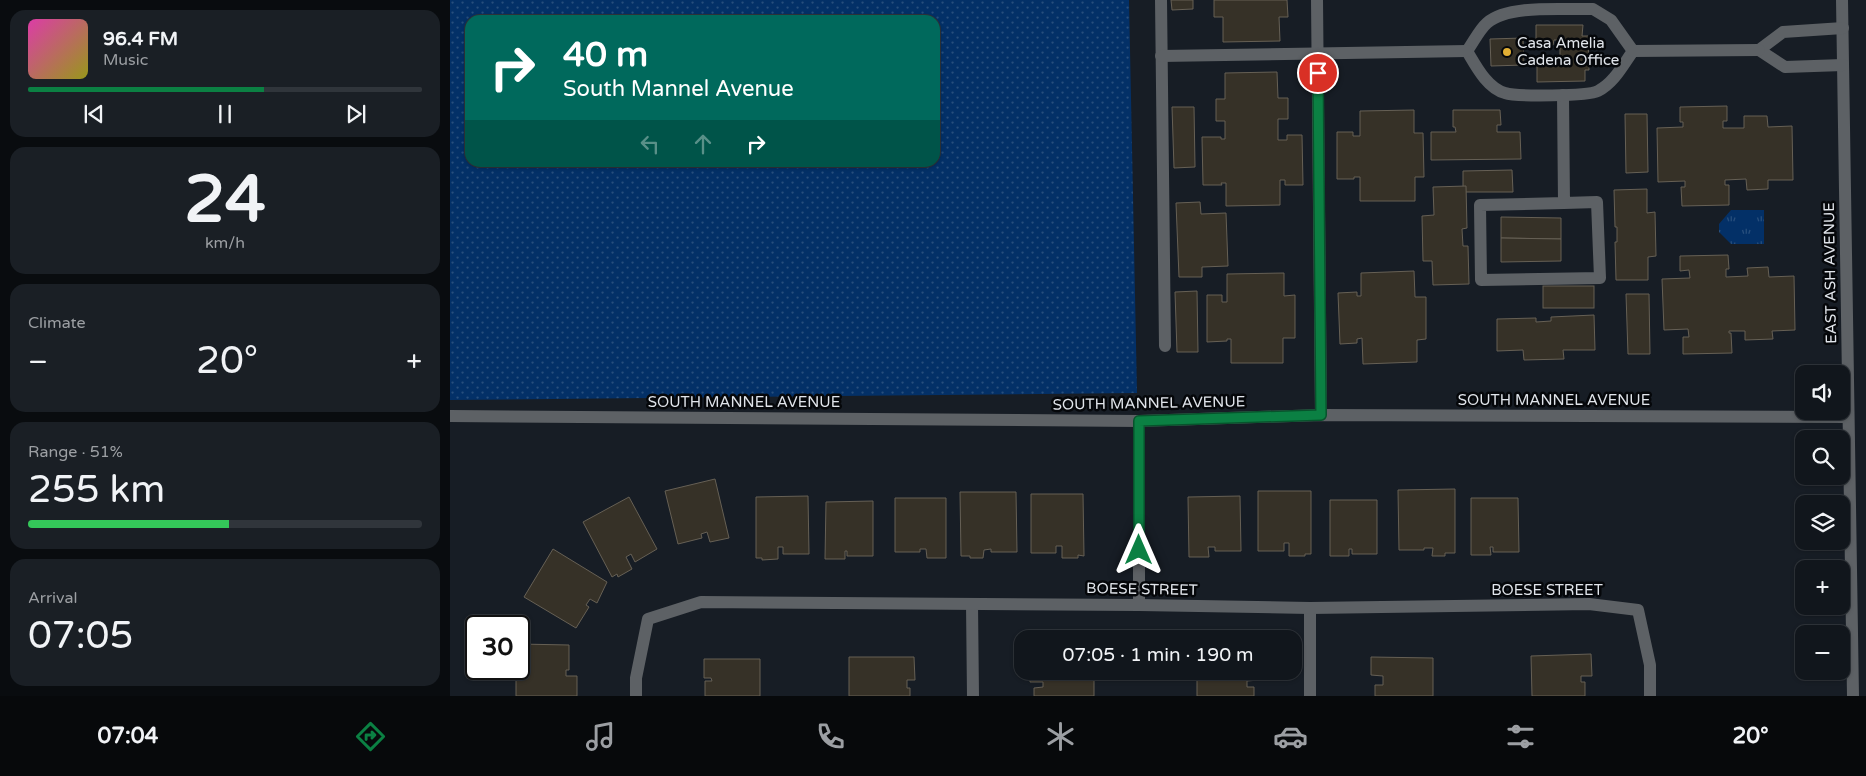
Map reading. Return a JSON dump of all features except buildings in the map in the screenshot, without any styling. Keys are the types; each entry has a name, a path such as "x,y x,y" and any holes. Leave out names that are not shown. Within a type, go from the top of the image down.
{"street":[{"path":"1160,0 1165,346"},
{"path":"1316,0 1321,415"},
{"name":"EAST ASH AVENUE","path":"1842,0 1847,365"},
{"path":"1467,51 1487,23 1504,13 1561,5 1593,9 1611,20 1633,51"},
{"path":"1759,50 1782,32 1843,28"},
{"path":"1633,51 1759,50 1785,66 1843,64"},
{"path":"1162,56 1467,51"},
{"path":"1467,51 1486,80 1505,93 1563,95 1596,92 1610,83 1633,51"},
{"path":"1563,95 1564,203"},
{"path":"1597,202 1600,278 1482,280 1480,206 1564,203 1597,202"},
{"name":"SOUTH MANNEL AVENUE","path":"450,416 1139,421 1321,415 1795,417"},
{"name":"EAST ASH AVENUE","path":"1848,420 1852,696"},
{"path":"1139,421 1139,605"},
{"name":"BOESE STREET","path":"636,696 636,678 648,619 702,602 1310,608 1589,604 1638,610 1650,665 1650,696"},
{"path":"972,604 973,696"},
{"path":"1310,608 1310,696"}],"green space":[{"path":"450,0 1129,0 1137,393 450,400"},
{"path":"1731,210 1764,210 1764,244 1731,244 1719,232 1719,224"}],"place":[{"name":"Casa Amelia Cadena Office","path":"1507,52"}],"route":[{"path":"1139,550 1139,421 1321,415 1318,73"}]}
